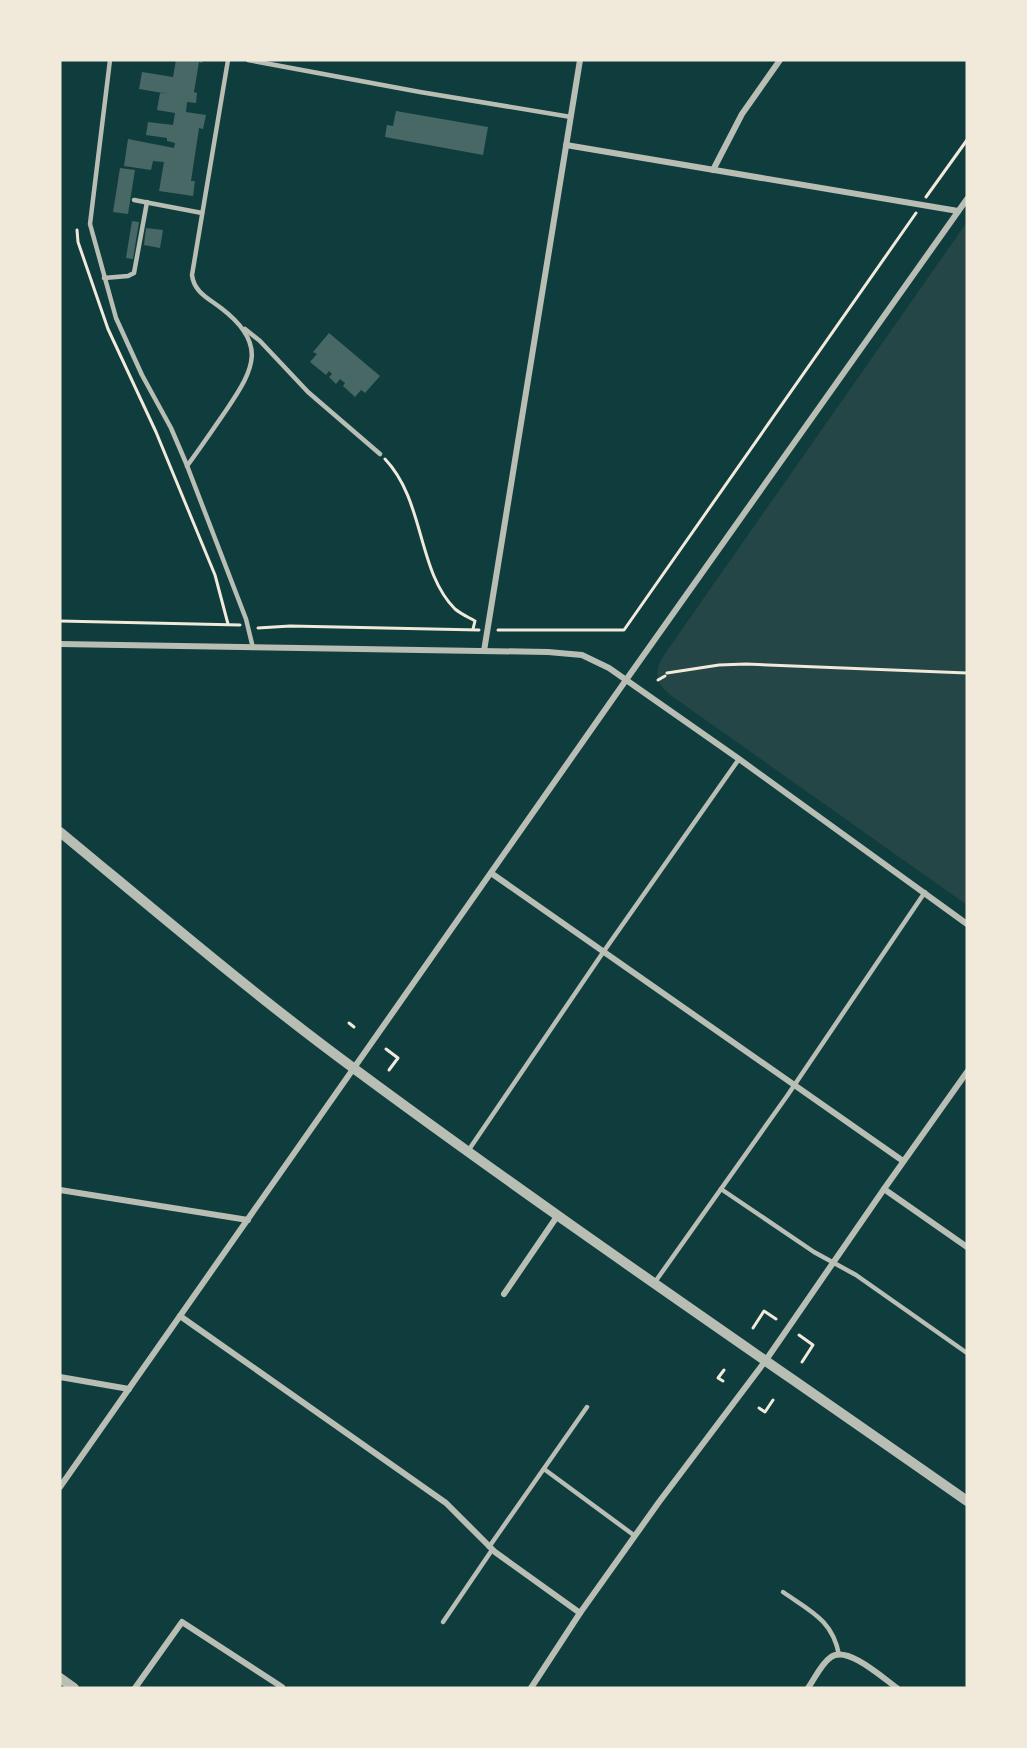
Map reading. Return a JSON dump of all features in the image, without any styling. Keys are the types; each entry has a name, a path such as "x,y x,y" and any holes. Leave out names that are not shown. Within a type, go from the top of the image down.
{"street":[{"path":"484,651 580,60"},
{"path":"713,170 742,114 780,60"},
{"path":"566,146 958,211"},
{"path":"60,1487 626,680 967,199"},
{"path":"60,644 484,651 582,655 601,663 626,680 967,924"},
{"path":"60,832 255,992 354,1069 558,1215 967,1501"},
{"path":"491,873 903,1161"},
{"path":"531,1688 580,1613 766,1360 967,1072"},
{"path":"884,1189 967,1247"},
{"path":"60,1190 248,1220"},
{"path":"504,1294 558,1215"},
{"path":"180,1316 446,1503 491,1548 580,1613"},
{"path":"60,1377 129,1389"},
{"path":"135,1688 182,1622 282,1687"},
{"path":"808,1688 822,1666 832,1656 844,1654 856,1659 897,1688"},
{"path":"60,1678 74,1688"}],"lane":[{"path":"110,60 90,225 113,310 132,356 176,438 188,466 248,626 253,648"},
{"path":"228,60 192,281 200,293 239,323 308,392 380,454"},
{"path":"248,60 571,117"},
{"path":"134,200 202,213"},
{"path":"104,278 128,276 134,273 147,202"},
{"path":"188,466 241,388 251,369 252,349 239,323"},
{"path":"468,1151 604,951 739,759"},
{"path":"655,1282 794,1085 925,892"},
{"path":"722,1189 814,1252 856,1275 967,1353"},
{"path":"443,1622 587,1407"},
{"path":"544,1469 635,1536"},
{"path":"783,1592 825,1622 837,1641 839,1655"}],"path":[{"path":"60,621 228,624 269,628 290,626 473,630 624,630 967,140"},
{"path":"77,230 78,242 108,329 151,421 189,511 215,575 228,624"},
{"path":"380,454 390,464 408,495 430,562 444,595 457,611 475,621 473,630"},
{"path":"658,680 666,674 719,665 746,664 967,673"},
{"path":"349,1023 354,1028"},
{"path":"386,1049 398,1058 389,1070"},
{"path":"753,1328 764,1311 776,1319"},
{"path":"799,1335 813,1345 802,1362"},
{"path":"723,1381 718,1378 724,1370"},
{"path":"759,1408 765,1412 773,1400"}],"shaded area":[{"path":"967,222 967,905 669,694 661,685 657,671 664,655"}],"building":[{"path":"176,60 203,60 202,63 199,62 194,92 197,93 196,103 187,102 186,112 206,115 203,129 199,128 191,181 195,181 193,196 159,191 164,162 153,161 151,170 124,166 128,139 174,148 175,143 167,141 167,138 146,135 148,122 173,125 175,113 157,110 160,93 169,94 139,89 142,72 173,77"},
{"path":"396,111 488,127 483,155 385,137 387,125 393,126"},
{"path":"120,168 135,170 128,214 113,212"},
{"path":"132,221 139,222 133,259 126,258"},
{"path":"146,228 163,230 160,248 144,245"},
{"path":"329,333 380,376 365,393 361,390 355,397 343,386 345,383 340,379 336,384 329,377 332,374 329,371 326,375 310,362 317,354 313,352"}]}
